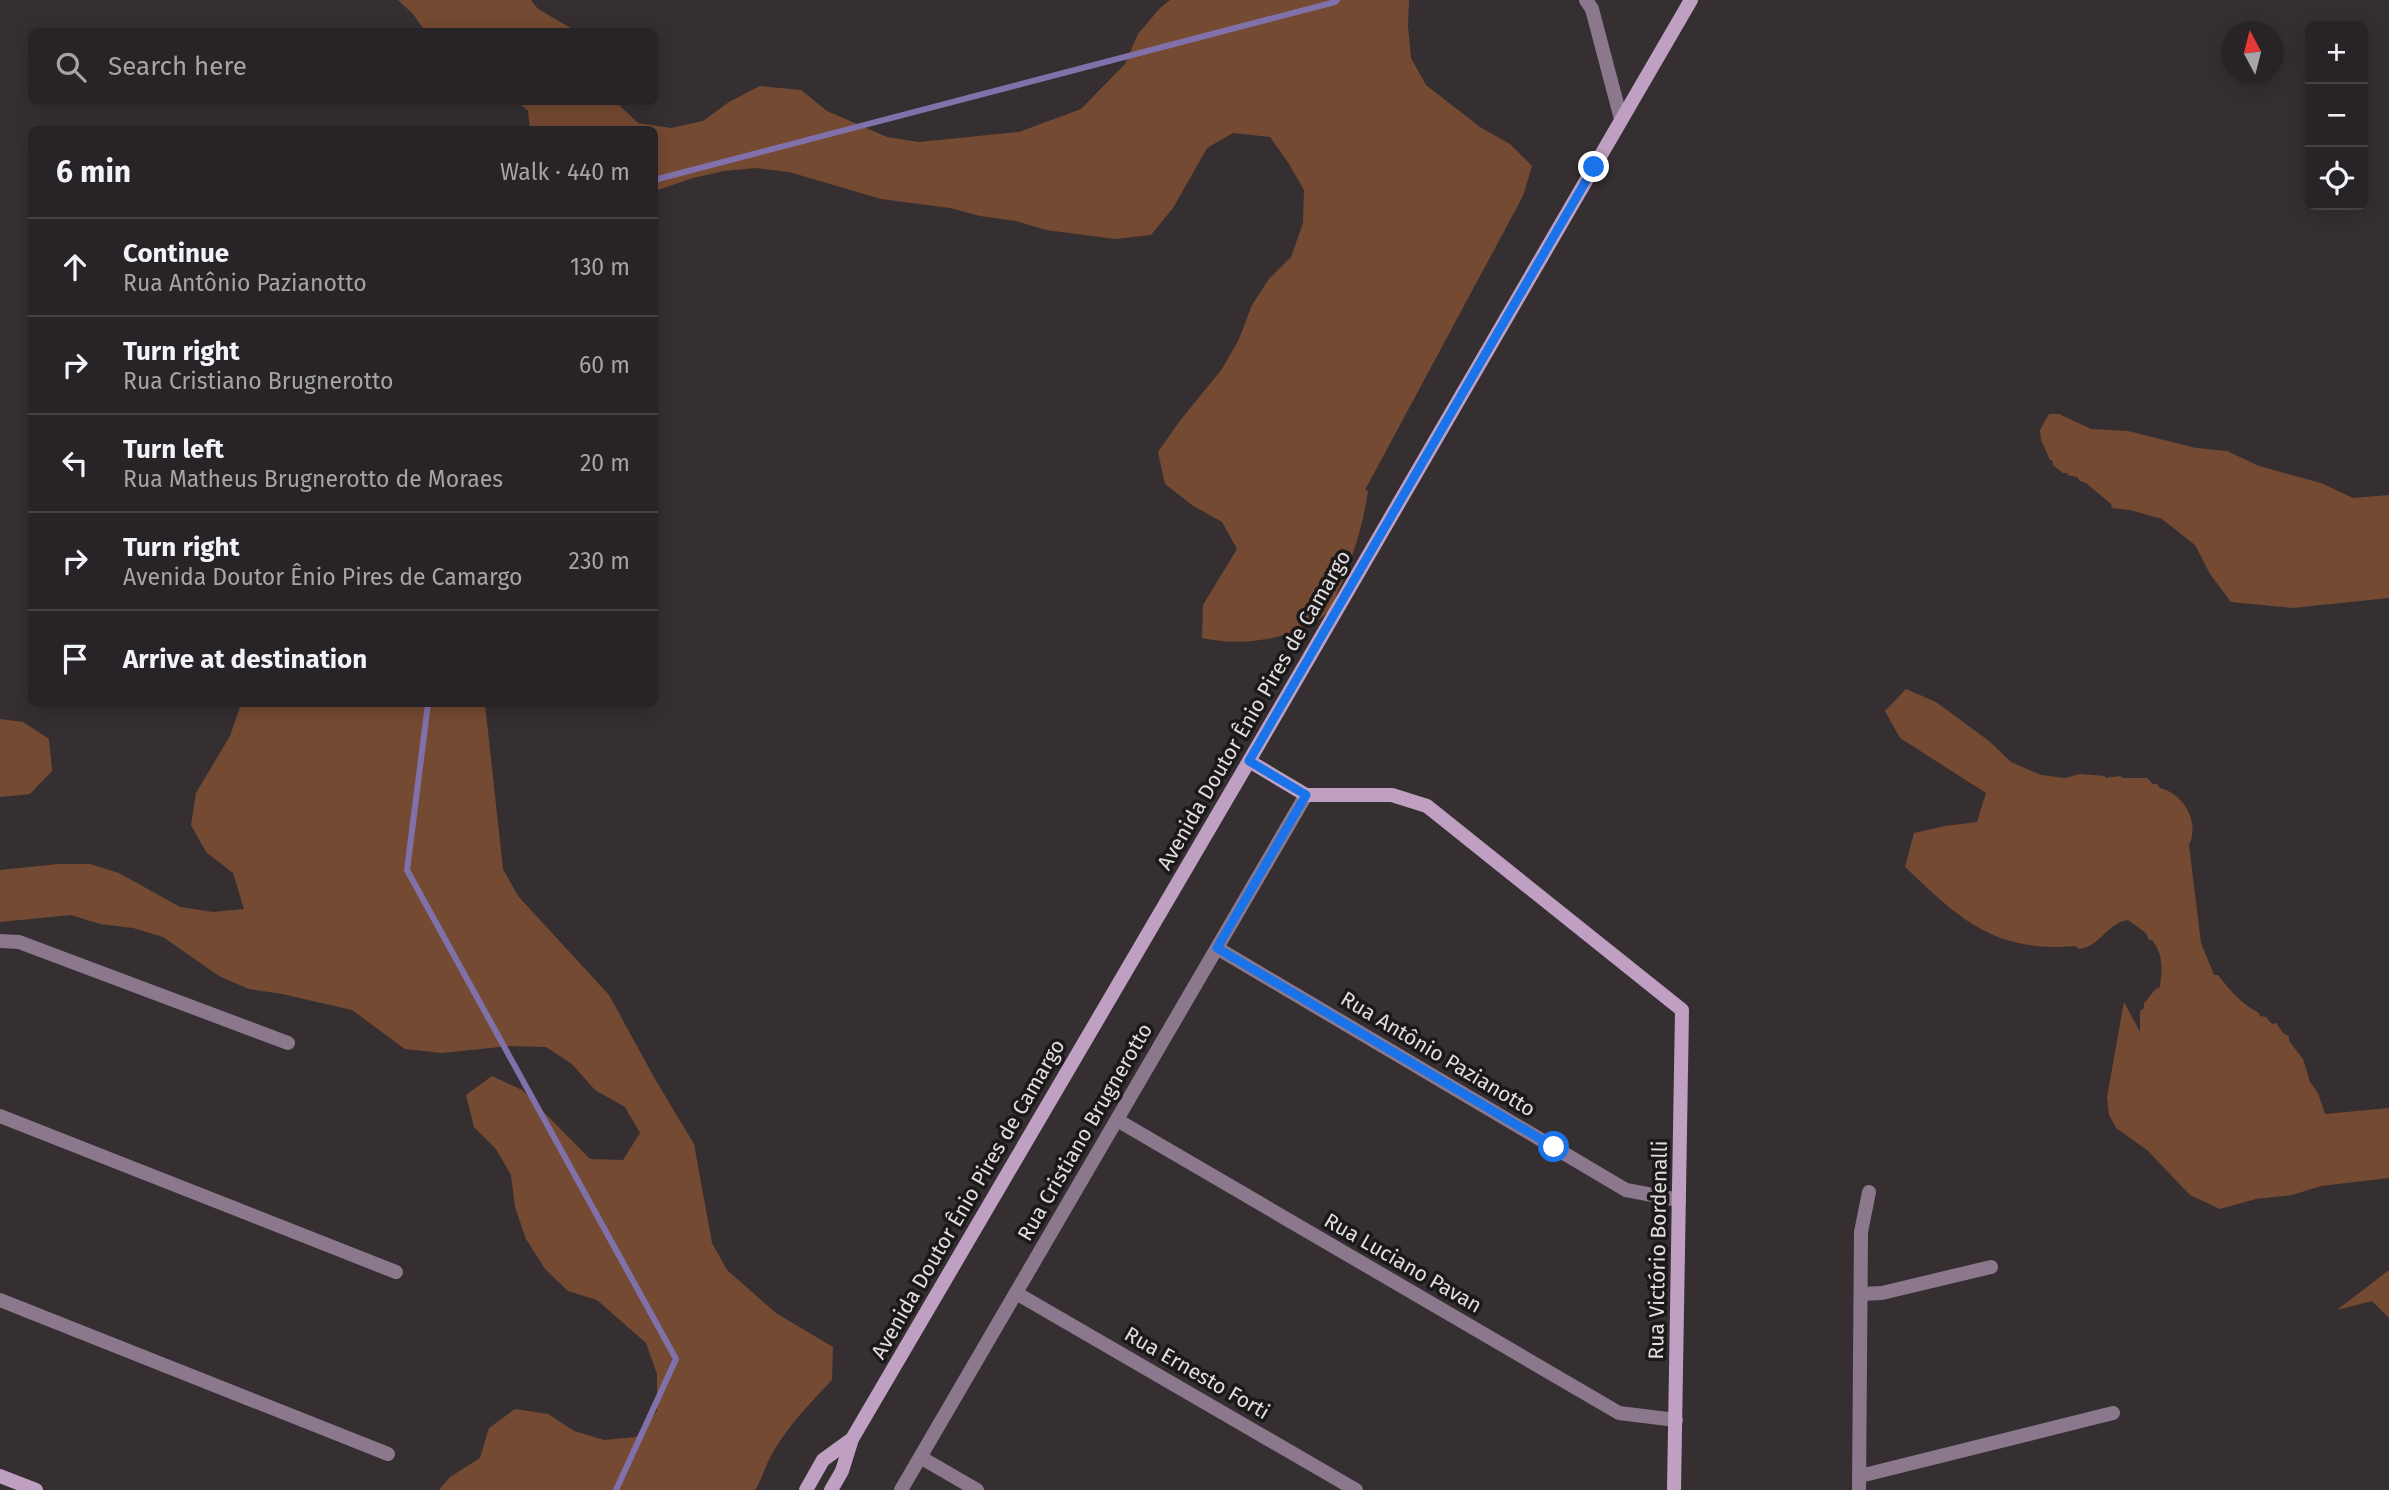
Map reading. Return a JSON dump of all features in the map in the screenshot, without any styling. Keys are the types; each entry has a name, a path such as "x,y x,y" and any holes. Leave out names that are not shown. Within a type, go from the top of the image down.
{"main road":[{"name":"Avenida Doutor Ênio Pires de Camargo","path":"831,1490 842,1471 852,1439 1691,0"},
{"path":"1249,761 1306,795"},
{"name":"Rua Victório Bordenalli","path":"1306,795 1392,795 1427,806 1682,1010 1674,1490"},
{"name":"Avenida Doutor Ênio Pires de Camargo","path":"806,1490 823,1460 852,1439"},
{"path":"0,1476 36,1490"}],"street":[{"path":"1586,0 1592,9 1621,119"},
{"name":"Rua Cristiano Brugnerotto","path":"901,1490 1306,795"},
{"path":"0,941 19,942 288,1043"},
{"name":"Rua Antônio Pazianotto","path":"1217,948 1626,1190 1679,1200"},
{"path":"0,1116 396,1272"},
{"name":"Rua Luciano Pavan","path":"1117,1120 1619,1413 1676,1420"},
{"path":"1869,1192 1861,1232 1859,1483 2113,1413"},
{"path":"1862,1294 1882,1293 1991,1267"},
{"name":"Rua Ernesto Forti","path":"1016,1293 1356,1490"},
{"path":"0,1300 388,1454"},
{"path":"920,1457 977,1490"}],"shaded area":[{"path":"398,0 531,0 538,9 571,28 423,28"},
{"path":"1170,0 1409,0 1411,58 1426,85 1480,127 1510,144 1532,166 1523,196 1365,490 1368,491 1357,541 1331,608 1299,630 1267,639 1234,642 1202,638 1203,605 1237,549 1222,522 1192,505 1165,484 1158,452 1222,369 1239,339 1252,305 1269,279 1291,257 1303,223 1304,190 1270,137 1233,133 1207,148 1173,208 1151,235 1115,239 1046,230 950,208 881,199 789,172 756,168 724,171 658,190 658,126 671,128 703,121 729,102 760,86 801,90 827,111 887,137 919,142 1019,132 1081,109 1125,64 1138,34"},
{"path":"521,105 619,105 638,123 658,126 530,126 528,111"},
{"path":"2049,414 2059,414 2091,429 2128,431 2196,448 2227,451 2259,466 2321,483 2353,498 2389,495 2389,598 2292,608 2231,602 2210,574 2195,545 2162,519 2112,508 2111,504 2086,483 2063,473 2053,465 2041,440 2040,430"},
{"path":"1906,689 1936,702 1989,741 2011,762 2041,775 2065,778 2080,774 2105,778 2147,778 2183,803 2191,818 2192,836 2189,845 2201,943 2214,975 2218,975 2246,1005 2260,1016 2266,1017 2272,1024 2276,1023 2284,1034 2289,1036 2289,1041 2303,1059 2325,1114 2389,1108 2389,1178 2321,1186 2292,1195 2256,1199 2220,1209 2190,1195 2147,1150 2116,1128 2109,1115 2107,1097 2124,1002 2140,1032 2140,1011 2153,992 2160,987 2162,968 2159,951 2146,933 2128,920 2115,925 2093,944 2079,949 2075,946 2022,944 2000,938 1962,917 1905,867 1914,833 1977,822 1986,793 1900,738 1885,711"},
{"path":"240,707 485,707 503,869 518,896 609,995 694,1144 712,1243 727,1270 776,1313 833,1347 832,1380 785,1434 755,1490 439,1490 450,1477 480,1458 489,1428 515,1409 548,1414 574,1431 604,1440 636,1437 657,1411 657,1374 646,1343 597,1300 568,1291 545,1269 526,1239 515,1207 511,1175 496,1149 474,1127 466,1095 492,1076 522,1090 590,1159 623,1160 640,1133 625,1107 595,1090 572,1064 546,1047 509,1046 442,1053 405,1049 352,1010 249,989 219,976 163,937 133,928 100,924 71,915 0,922 0,870 58,864 90,864 119,873 180,907 213,912 244,909 233,873 206,852 191,825 196,793 230,736"},
{"path":"0,719 23,722 49,739 52,771 30,794 0,797"},
{"path":"2389,1270 2389,1318 2372,1301 2337,1310"}],"waterway":[{"path":"658,179 1337,0"},
{"path":"428,707 407,870 676,1359 616,1490"}],"route":[{"path":"1554,1147 1217,948 1306,795 1249,761 1594,167"}]}
